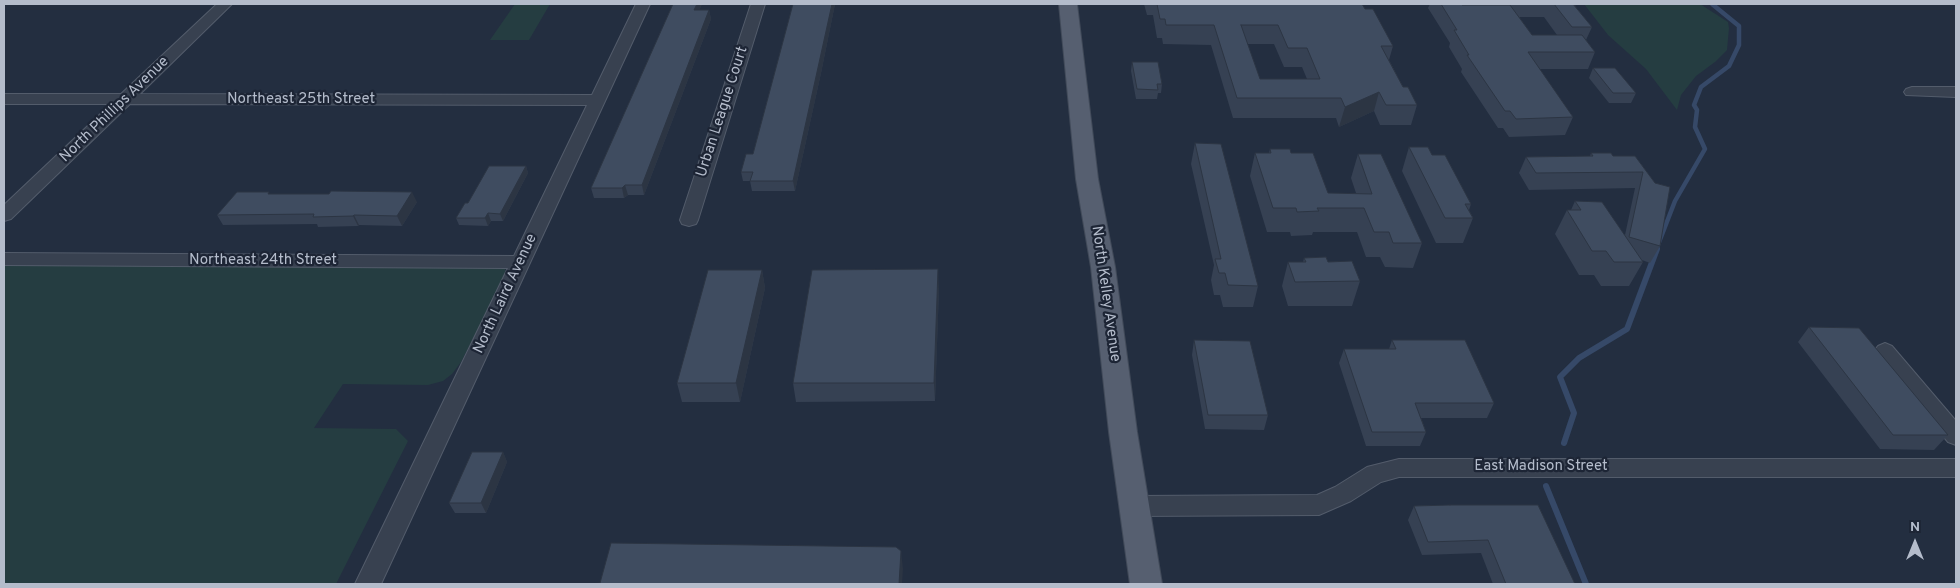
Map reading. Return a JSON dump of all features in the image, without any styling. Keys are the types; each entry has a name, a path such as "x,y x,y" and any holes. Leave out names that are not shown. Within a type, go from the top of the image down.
{"main road":[{"name":"North Kelley Avenue","path":"1068,4 1087,180 1103,267 1123,432 1146,584"}],"street":[{"name":"North Phillips Avenue","path":"4,215 225,4"},
{"name":"North Laird Avenue","path":"368,584 643,4"},
{"name":"Urban League Court","path":"689,220 758,4"},
{"path":"1912,92 1956,92"},
{"name":"Northeast 25th Street","path":"4,99 598,100"},
{"name":"Northeast 24th Street","path":"4,259 521,262"},
{"path":"1885,351 1956,436"},
{"name":"East Madison Street","path":"1135,506 1319,505 1343,494 1374,474 1385,470 1407,468 1956,468"}],"green space":[{"path":"515,4 550,4 529,40 490,40"},
{"path":"1584,4 1700,4 1728,22 1727,50 1696,76 1681,95 1677,110 1646,69 1608,35"},
{"path":"4,264 501,266 505,269 506,275 461,362 452,374 443,381 428,385 343,384 314,428 396,429 408,441 336,584 4,584"}],"building":[{"path":"673,4 697,4 694,10 709,10 642,185 625,185 622,188 591,188"},
{"path":"793,4 832,4 793,181 750,181 753,172 741,172 746,154 753,154"},
{"path":"1157,4 1362,4 1365,9 1373,9 1393,46 1381,46 1403,87 1408,87 1417,105 1386,105 1379,92 1345,107 1341,98 1237,98 1214,25 1166,25 1165,19 1160,19","holes":["1241,25 1278,25 1288,48 1307,48 1320,79 1260,79"]},
{"path":"1441,4 1510,5 1532,35 1582,35 1595,52 1528,52 1573,117 1516,119 1510,111 1505,111 1467,55 1469,55 1454,30 1457,30"},
{"path":"1554,4 1573,4 1592,27 1572,27"},
{"path":"1132,62 1158,62 1162,84 1157,84 1158,90 1137,89"},
{"path":"1593,68 1615,68 1636,93 1613,93"},
{"path":"1195,143 1221,144 1258,286 1228,285 1225,273 1219,273 1215,259 1221,259"},
{"path":"1409,147 1428,147 1432,155 1445,155 1471,204 1465,204 1473,218 1445,218"},
{"path":"1270,149 1290,149 1291,153 1313,153 1328,193 1372,194 1358,154 1381,154 1422,243 1393,243 1389,232 1374,232 1364,208 1317,208 1319,211 1297,212 1296,208 1273,208 1255,153 1271,153"},
{"path":"1591,153 1635,156 1655,183 1670,187 1660,246 1629,237 1643,172 1536,173 1526,157 1593,156"},
{"path":"489,166 526,166 500,214 488,213 485,218 456,218 465,203 468,203"},
{"path":"331,191 412,192 397,216 354,215 313,217 314,214 217,215 237,192 329,194"},
{"path":"1575,201 1602,202 1643,262 1614,262 1606,251 1592,251 1567,210 1581,210"},
{"path":"1326,257 1328,262 1352,261 1360,281 1295,282 1288,262 1306,262 1304,258"},
{"path":"938,269 934,383 793,383 812,270"},
{"path":"708,270 762,270 736,383 677,383"},
{"path":"1809,327 1859,328 1948,435 1893,435"},
{"path":"1194,340 1250,341 1268,415 1208,415"},
{"path":"1392,340 1465,340 1494,403 1415,403 1426,432 1372,432 1344,349 1396,349"},
{"path":"472,452 503,452 481,503 449,503"},
{"path":"1538,505 1575,584 1506,584 1488,540 1428,542 1414,506"},
{"path":"611,543 896,547 901,551 899,584 588,584 600,583"}],"waterway":[{"path":"1656,250 1675,201 1705,149 1695,127 1697,110 1694,105 1701,87 1729,66 1739,45 1739,26 1712,4"},
{"path":"1564,443 1574,413 1560,377 1579,358 1627,329 1657,249"},
{"path":"1546,486 1586,584"}]}
